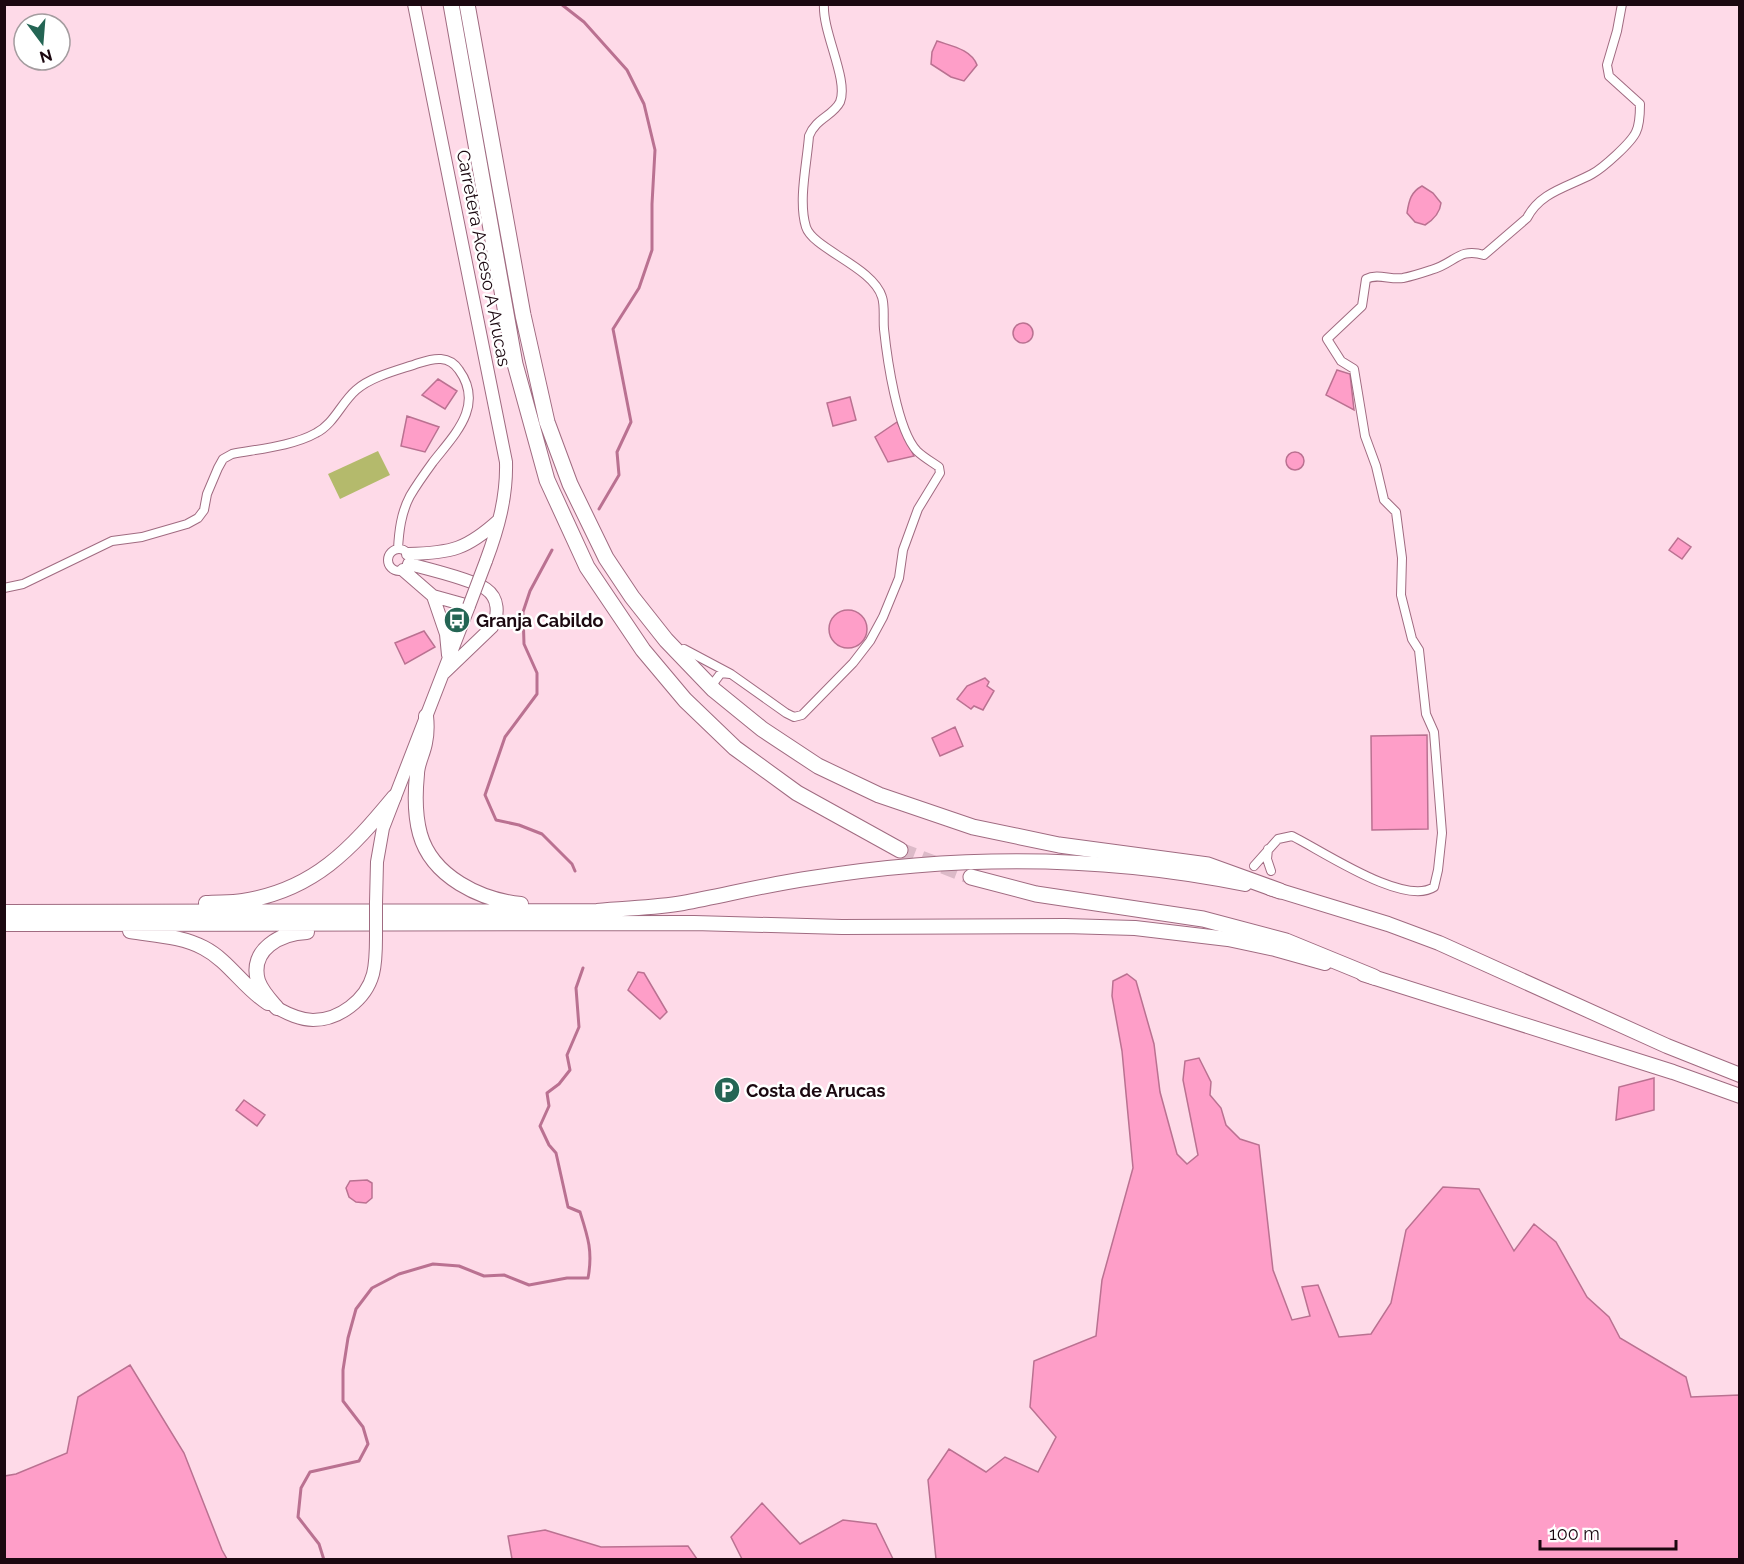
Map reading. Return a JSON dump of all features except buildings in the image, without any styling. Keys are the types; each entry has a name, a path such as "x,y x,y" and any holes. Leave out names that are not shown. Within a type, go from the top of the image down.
{"highway":[{"path":"452,4 515,364 547,480 587,567 643,650 685,700 735,748 797,793 900,850"},
{"path":"467,4 483,100 533,361 547,422 570,484 606,558 632,597 666,640 714,690 762,729 819,766 879,795 973,827 1059,845 1208,865 1439,943 1667,1046 1740,1075"},
{"path":"570,484 637,591 684,649 715,681"},
{"path":"426,716 427,729 417,772 416,795 420,837 429,855 447,874 470,890 495,900 558,911"},
{"path":"148,912 187,904 243,901 271,894 305,880 351,848 394,797"},
{"path":"4,912 597,911 680,904 812,878 900,867 1025,861 1198,874 1280,891"},
{"path":"971,877 1036,894 1203,920 1286,941 1374,977"},
{"path":"4,924 694,923 842,927 1135,928 1275,949 1374,977 1673,1072 1740,1096"},
{"path":"277,1008 264,994 258,980 257,968 264,949 272,941 283,936 295,933 512,930 550,924"},
{"path":"96,925 177,939 203,947 217,957 256,996 277,1008"}],"main road":[{"name":"Carretera Acceso A Arucas","path":"277,1008 293,1017 312,1020 329,1018 342,1013 355,1003 365,992 372,977 376,963 377,862 383,828 486,561 500,519 506,478 502,435 414,4"},
{"path":"405,559 462,547 479,538 500,519"},
{"path":"405,559 433,596 446,634 448,656"},
{"path":"405,559 487,589 496,604 497,618 492,627 442,675"},
{"path":"433,596 469,606"}],"street":[{"path":"684,649 731,674 786,713 794,717 802,715 853,663 870,641 899,578 903,550 918,509 940,473 939,467 916,450 903,424 890,379 882,297 875,284 844,258 815,240 807,230 803,209 809,136 813,126 830,113 839,102 842,90 840,74 823,16 824,4"},
{"path":"1254,866 1278,839 1292,836 1352,870 1380,882 1415,892 1427,892 1434,887 1442,833 1434,732 1426,714 1419,650 1412,639 1401,595 1402,558 1396,513 1384,501 1376,466 1365,436 1354,369 1341,362 1327,339 1362,306 1366,279 1373,276 1401,278 1421,273 1441,267 1460,255 1472,251 1484,255 1527,218 1531,210 1547,195 1592,174 1611,159 1636,132 1640,104 1609,76 1607,65 1622,4"},
{"path":"4,588 23,584 112,542 142,537 187,524 198,518 204,510 207,494 223,459 232,454 302,439 318,433 355,391 366,382 435,357 449,360 465,379 469,396 467,413 458,433 433,462 410,497 399,530 405,559"},
{"path":"715,681 721,673 731,674"},
{"path":"1268,849 1267,859 1271,871"}],"green space":[{"path":"378,451 390,475 340,499 328,474"}],"shaded area":[{"path":"937,41 960,49 974,60 977,65 964,81 951,77 931,64 932,52"},
{"path":"1422,186 1433,193 1441,203 1436,216 1425,225 1415,222 1407,213 1411,197"},
{"path":"1023,323 1030,326 1033,333 1030,340 1023,343 1016,340 1013,333 1016,326"},
{"path":"1337,370 1350,374 1354,410 1326,395"},
{"path":"438,379 457,391 445,409 422,395"},
{"path":"850,397 856,420 833,426 827,403"},
{"path":"407,416 439,427 425,452 401,446"},
{"path":"897,422 914,456 888,462 875,437"},
{"path":"1291,452 1299,452 1304,457 1302,468 1291,470 1286,465 1286,457"},
{"path":"1678,538 1691,547 1682,559 1669,550"},
{"path":"848,610 862,615 867,629 862,643 848,648 834,643 829,629 834,615"},
{"path":"424,631 435,647 405,664 395,643"},
{"path":"985,678 989,682 987,686 994,691 983,710 974,706 971,709 957,699 967,686"},
{"path":"955,727 963,746 940,756 932,738"},
{"path":"1427,735 1428,829 1372,830 1371,736"},
{"path":"638,972 644,973 667,1012 660,1019 628,990"},
{"path":"1127,974 1136,981 1154,1044 1160,1092 1177,1154 1187,1164 1198,1155 1183,1080 1185,1061 1199,1058 1211,1082 1210,1095 1221,1108 1226,1125 1240,1139 1259,1145 1273,1270 1292,1320 1310,1316 1302,1287 1318,1285 1339,1337 1371,1334 1391,1303 1406,1230 1443,1187 1479,1189 1514,1251 1534,1224 1556,1242 1587,1297 1609,1317 1620,1338 1686,1377 1691,1397 1739,1395 1739,1559 936,1559 928,1480 949,1449 986,1472 1005,1457 1038,1472 1056,1437 1030,1407 1034,1361 1096,1336 1102,1280 1133,1168 1122,1051 1112,996 1113,981"},
{"path":"1654,1078 1654,1110 1616,1120 1619,1087"},
{"path":"244,1100 265,1115 257,1126 236,1110"},
{"path":"367,1180 372,1183 372,1198 366,1203 356,1202 349,1197 346,1188 350,1181"},
{"path":"130,1365 184,1453 227,1559 5,1559 5,1476 16,1474 67,1453 78,1397"},
{"path":"762,1503 800,1544 843,1520 876,1524 893,1559 742,1559 731,1537"},
{"path":"545,1530 601,1547 688,1546 697,1559 512,1559 508,1536"}],"waterway":[{"path":"561,4 584,22 627,70 644,104 655,150 652,250 639,288 613,329 631,422 617,452 619,475 599,509"},
{"path":"552,550 530,591 523,612 524,644 537,673 537,694 505,737 485,795 496,820 519,825 542,834 572,864 575,871"},
{"path":"324,1560 319,1544 298,1517 301,1488 310,1472 359,1461 368,1444 363,1427 343,1401 343,1370 356,1309 372,1288 399,1274 433,1264 459,1266 484,1276 504,1275 529,1285 567,1278 588,1278 590,1252 583,1221 580,1212 568,1207 556,1153 549,1145 540,1126 549,1106 547,1093 559,1084 570,1070 567,1055 579,1027 576,988 583,968"}],"tunnel":[{"path":"900,850 971,877"}],"place":[{"name":"Granja Cabildo","path":"457,620"},
{"name":"Costa de Arucas","path":"727,1090"}]}
